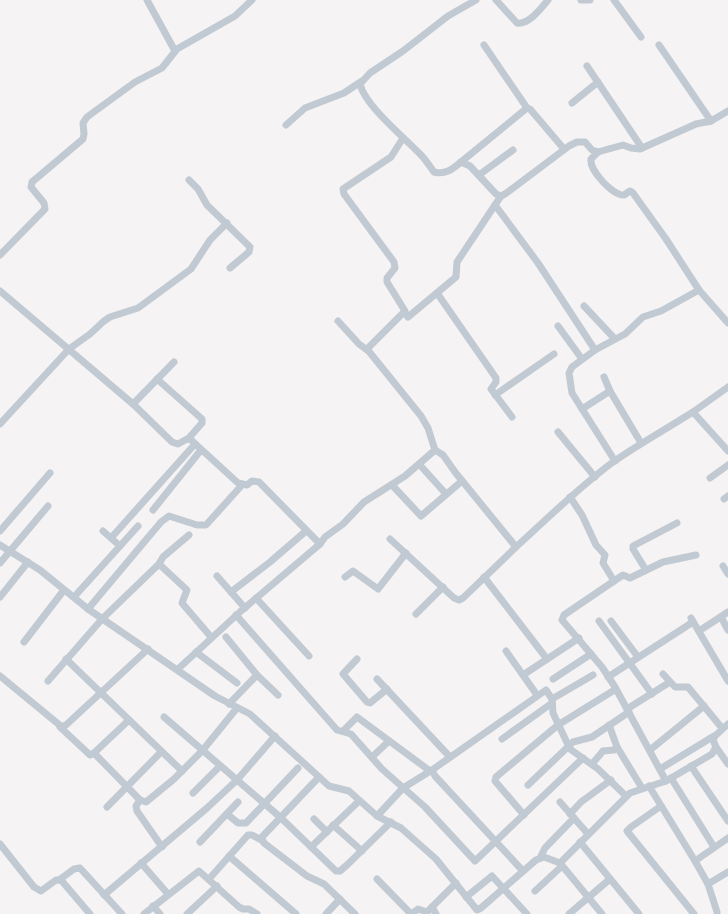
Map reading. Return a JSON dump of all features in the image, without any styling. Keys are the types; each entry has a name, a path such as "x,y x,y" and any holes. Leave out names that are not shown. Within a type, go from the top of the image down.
{"street":[{"path":"147,0 175,51"},
{"path":"0,255 45,210 44,203 31,187 32,182 83,139 84,120 130,86 162,68 175,51 235,16 252,0"},
{"path":"286,125 305,108 344,93 362,81 370,73 403,51 448,16 476,0"},
{"path":"496,0 517,23 521,23 530,18 548,0"},
{"path":"581,0 590,0"},
{"path":"614,0 641,37"},
{"path":"484,45 527,108 530,109 564,149"},
{"path":"659,45 711,121"},
{"path":"587,66 642,148"},
{"path":"362,81 361,88 387,123 422,156 434,172 441,174 461,162 527,108"},
{"path":"572,103 598,82"},
{"path":"728,111 711,121 696,124 642,148 631,148 623,145 598,152 591,160 592,167 614,193 624,195 630,191 633,193 666,239 699,290 728,323"},
{"path":"403,138 394,154 345,186 342,191 394,262 395,268 387,278 387,282 408,317 456,278 457,262 500,196 505,194 564,149 581,141 592,150 598,152"},
{"path":"479,175 514,150"},
{"path":"461,162 470,166 496,194 500,196"},
{"path":"189,180 198,189 207,205 250,247 247,254 230,268"},
{"path":"495,205 538,264 595,350"},
{"path":"0,424 69,349 84,339 110,317 138,308 191,269 210,240 227,223"},
{"path":"615,461 572,393 569,373 572,367 582,359 614,338 633,328 643,317 660,311 699,290"},
{"path":"0,291 133,404 172,442 178,444 188,439 202,423 202,419 157,379"},
{"path":"437,293 496,378 496,382 491,387 512,417"},
{"path":"584,306 614,338"},
{"path":"367,350 369,345 404,312"},
{"path":"338,322 359,344 367,350 421,416 428,428 435,450 443,455 462,481 516,547"},
{"path":"558,326 582,359"},
{"path":"496,395 554,354"},
{"path":"133,404 174,362"},
{"path":"604,377 610,391 641,443"},
{"path":"390,539 454,598 460,600 570,497 615,461 641,443 693,412 728,387"},
{"path":"582,409 610,391"},
{"path":"693,412 728,451"},
{"path":"558,432 595,477"},
{"path":"188,439 242,485"},
{"path":"111,538 195,444"},
{"path":"152,510 201,450"},
{"path":"178,669 236,615 320,544 325,537 343,524 364,502 392,485 435,450"},
{"path":"419,464 446,494"},
{"path":"710,478 728,465"},
{"path":"0,531 50,473"},
{"path":"88,609 165,519 169,516 196,525 206,525 242,485 247,485 252,481 259,482 320,544"},
{"path":"392,485 421,516 462,481"},
{"path":"570,497 582,515 596,544 605,555 603,563 614,581"},
{"path":"0,563 48,506"},
{"path":"646,570 633,549 633,546 677,523"},
{"path":"74,597 138,526"},
{"path":"103,531 120,546"},
{"path":"231,592 270,562 306,531"},
{"path":"48,681 102,619 159,564 163,557 189,534"},
{"path":"0,545 28,562 102,619 229,704 250,714 329,786 349,791 377,816 401,828 430,852 478,912 523,871 540,858 545,848 572,816 581,802 610,780"},
{"path":"345,577 353,571 378,589 406,553"},
{"path":"696,555 663,562 630,578 623,575 564,615 562,620 592,654 616,688 660,769 669,779 714,847"},
{"path":"0,597 28,562"},
{"path":"159,564 187,590 182,603 211,637"},
{"path":"723,566 728,574"},
{"path":"217,576 245,608"},
{"path":"484,577 547,659"},
{"path":"416,614 443,587"},
{"path":"24,642 64,590"},
{"path":"256,598 309,656"},
{"path":"699,631 728,612"},
{"path":"236,615 308,698 338,730 351,734 403,788 432,814 475,861 583,758"},
{"path":"721,617 728,630"},
{"path":"608,677 692,620 728,681"},
{"path":"599,621 652,694"},
{"path":"611,621 638,657"},
{"path":"226,637 257,675 278,696"},
{"path":"523,675 579,638"},
{"path":"60,727 66,725 148,649"},
{"path":"506,651 538,695"},
{"path":"196,652 237,683"},
{"path":"553,679 592,654"},
{"path":"66,659 102,692 161,752 182,771"},
{"path":"357,659 343,674 367,702 370,703 387,689"},
{"path":"660,769 714,736 725,726 704,706 688,687 675,687 663,674"},
{"path":"229,704 257,675"},
{"path":"502,739 552,701 593,675"},
{"path":"0,676 39,706 90,755 129,720"},
{"path":"377,679 450,757"},
{"path":"528,785 573,742 592,737 670,682"},
{"path":"524,815 495,781 496,777 558,725 616,688"},
{"path":"377,816 403,788 546,690 552,701 551,709 569,746 592,764 626,796"},
{"path":"650,750 704,706"},
{"path":"94,753 142,802 149,801 202,751 237,708"},
{"path":"164,717 280,817 334,870 338,871 362,851 391,822"},
{"path":"343,731 357,717 431,770 523,871"},
{"path":"609,725 617,747 645,787 661,806 695,861 708,884 718,913"},
{"path":"104,895 162,847 236,780 275,736"},
{"path":"714,736 713,740 716,747 728,764"},
{"path":"372,757 389,740"},
{"path":"592,764 603,751 614,750 617,747"},
{"path":"535,892 580,842 626,796 645,787 669,779 712,754 716,747"},
{"path":"107,807 161,752"},
{"path":"193,793 220,766"},
{"path":"691,766 728,821"},
{"path":"227,814 242,824 246,823 298,768"},
{"path":"263,842 262,837 319,777"},
{"path":"140,800 136,806 138,811 162,847"},
{"path":"311,847 359,801"},
{"path":"200,842 238,802"},
{"path":"560,802 588,834"},
{"path":"661,806 631,827 627,832 694,914"},
{"path":"314,820 327,832"},
{"path":"333,825 362,851"},
{"path":"209,879 248,835 252,835 307,876 324,884 356,914"},
{"path":"695,861 728,838"},
{"path":"580,842 639,914"},
{"path":"0,844 29,882 37,890 45,890 74,869 80,868 122,914"},
{"path":"229,856 296,914"},
{"path":"540,858 548,858 561,864 602,914"},
{"path":"141,863 168,894"},
{"path":"144,914 197,872 201,872 239,907 249,909 256,914"},
{"path":"708,884 728,872"},
{"path":"466,897 492,876 527,914"},
{"path":"377,879 411,914 418,908 427,912 456,883"},
{"path":"569,914 610,879"},
{"path":"59,880 90,914"},
{"path":"187,914 216,886"},
{"path":"326,914 340,899"},
{"path":"153,906 160,914"},
{"path":"432,907 436,914"}]}
